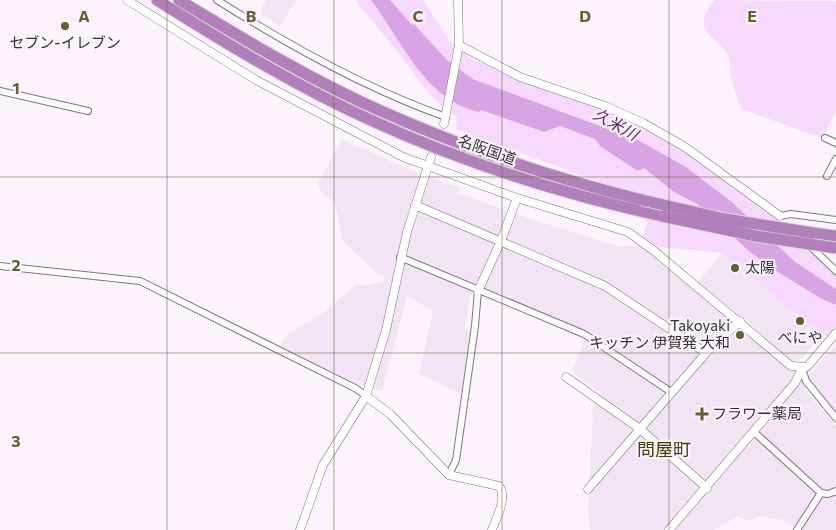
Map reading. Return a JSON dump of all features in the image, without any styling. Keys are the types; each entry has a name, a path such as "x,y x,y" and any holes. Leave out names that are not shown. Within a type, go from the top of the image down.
{"highway":[{"name":"名阪国道","path":"157,0 294,81 414,139 531,182 662,216 756,236 836,248"},
{"name":"名阪国道","path":"179,0 301,71 419,128 534,170 642,200 726,219 836,236"}],"street":[{"path":"127,0 256,80 360,135 427,167 517,198 628,232 740,322 785,362 802,368"},
{"path":"217,0 322,60 445,118 458,48 458,0"},
{"path":"458,48 520,77 605,106 642,123 685,147 780,216 836,271"},
{"path":"0,91 88,111"},
{"path":"825,138 836,143"},
{"path":"300,530 327,457 366,396 386,330 400,257 431,157"},
{"path":"827,176 836,159"},
{"path":"449,476 456,460 475,326 478,291 501,241 517,198"},
{"path":"415,205 605,286 706,353"},
{"path":"780,216 791,214 836,220"},
{"path":"818,255 836,264"},
{"path":"400,257 584,334 671,392"},
{"path":"0,266 140,281 355,388 390,414 449,476 499,486 502,492 502,502 492,530"},
{"path":"588,490 706,353 740,322"},
{"path":"669,530 707,488 795,383 802,368 811,363 836,333"},
{"path":"802,368 806,381 836,418"},
{"path":"566,377 640,429 707,488"},
{"path":"754,432 821,493 828,494 836,491"},
{"path":"797,530 821,493"}],"shaded area":[{"path":"266,0 296,0 280,26 261,14"},
{"path":"355,0 371,0 389,24 479,112 481,110 544,132 560,126 595,139 601,147 638,171 644,168 674,192 697,204 750,252 773,269 820,298 836,305 836,339 823,335 722,253 658,247 643,237 647,224 643,198 456,129 457,117 431,95"},
{"path":"371,0 390,0 447,60 473,79 638,140 686,167 733,203 794,261 836,289 836,305 820,298 773,269 750,252 697,204 674,192 644,168 638,171 601,147 595,139 560,126 544,132 481,110 479,112 460,105 443,95 416,66"},
{"path":"390,0 423,0 448,39 471,59 599,108 643,127 684,150 774,217 836,276 836,289 794,261 733,203 686,167 638,140 473,79 447,60 414,24 412,26"},
{"path":"715,0 836,1 836,111 822,138 741,109 732,81 729,59 726,52 705,28 704,20 707,11"},
{"path":"342,139 408,169 460,188 458,193 519,215 617,246 658,247 698,282 722,253 823,335 798,362 806,391 836,426 836,488 826,490 816,497 794,527 783,520 760,516 747,521 738,516 714,530 590,530 588,510 593,409 600,393 572,371 585,340 580,329 489,291 470,295 465,329 470,330 461,394 419,374 433,311 407,296 382,391 355,384 280,347 284,337 324,312 357,284 365,286 384,281 385,277 374,271 342,239 335,203 321,191 318,184"},
{"path":"836,345 836,415 809,383 807,377"},
{"path":"836,494 836,530 801,530 824,496 827,498"}],"place":[{"name":"セブン-イレブン","path":"65,26"},
{"name":"太陽","path":"735,268"},
{"name":"べにや","path":"800,321"},
{"name":"Takoyaki キッチン 伊賀発 大和","path":"740,335"},
{"name":"フラワー薬局","path":"702,414"}],"district":[{"name":"問屋町","path":"664,450"}],"water label":[{"name":"久米川","path":"616,124"}]}
